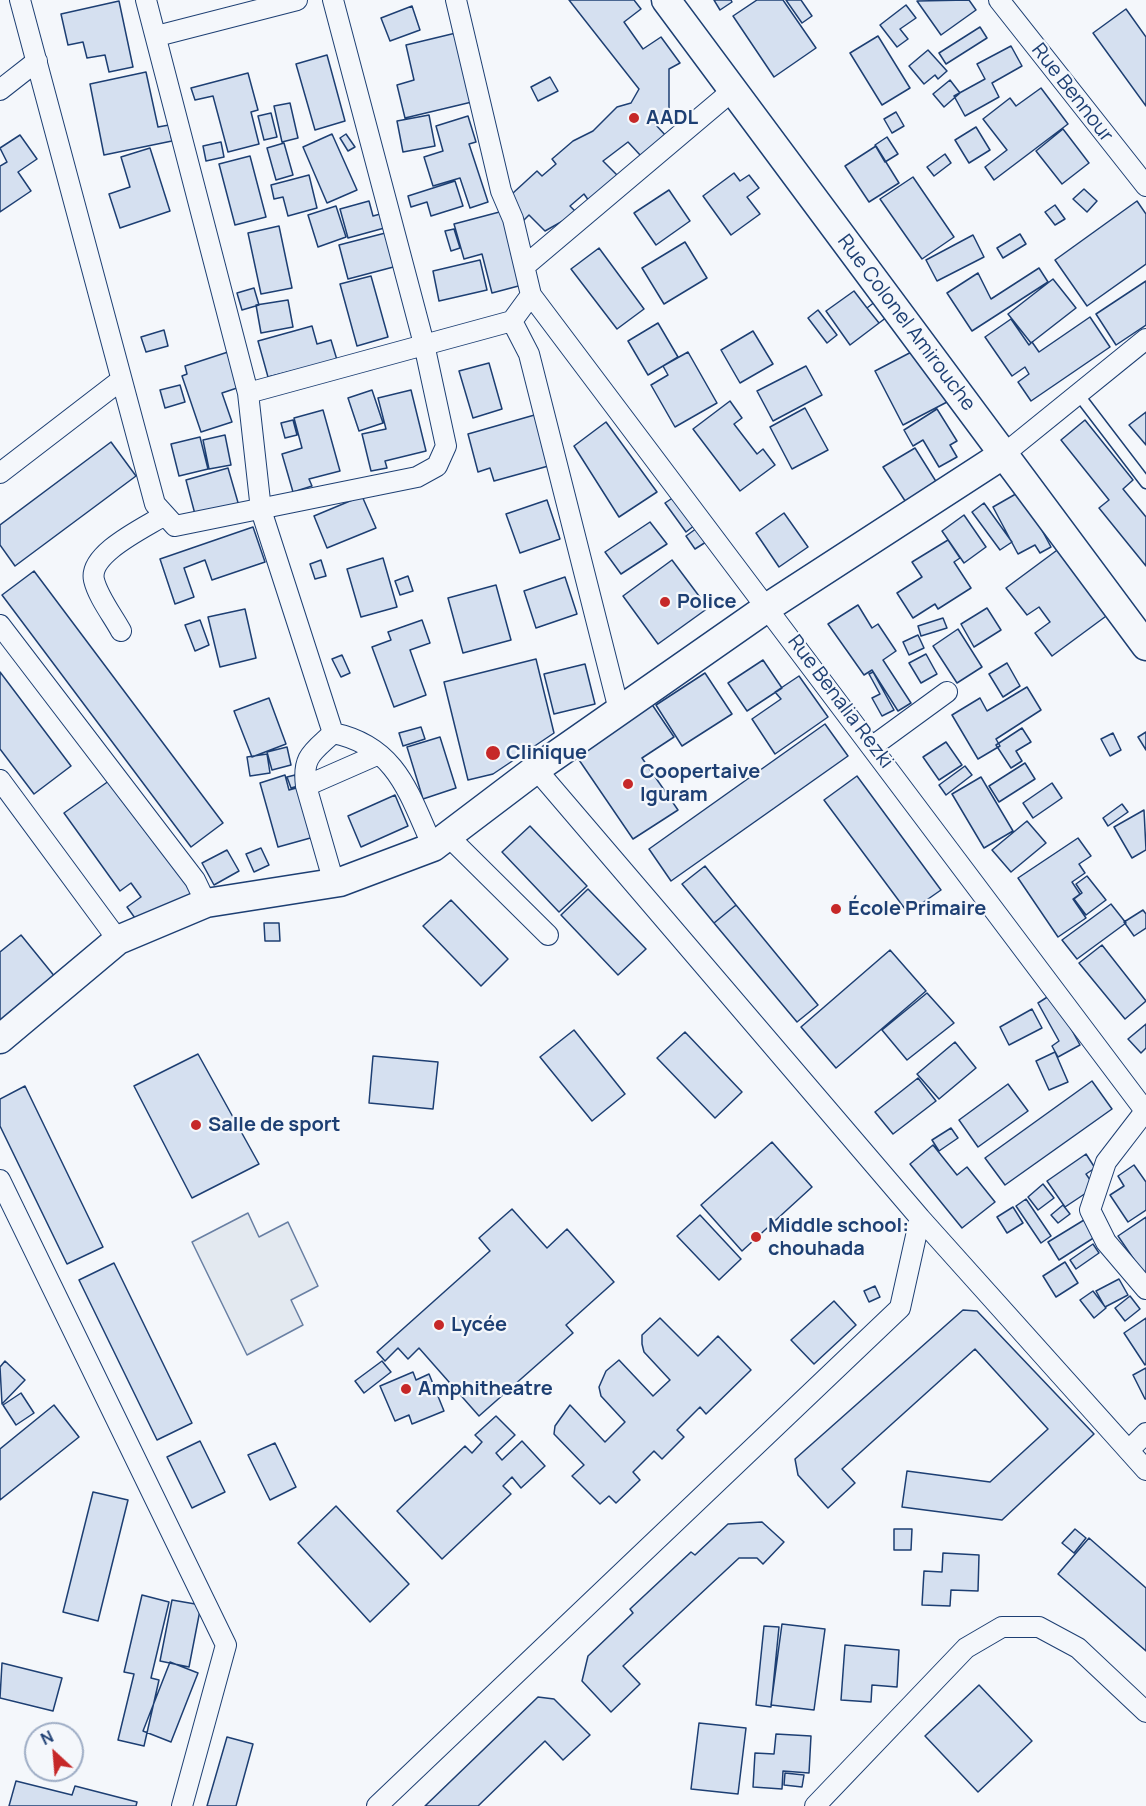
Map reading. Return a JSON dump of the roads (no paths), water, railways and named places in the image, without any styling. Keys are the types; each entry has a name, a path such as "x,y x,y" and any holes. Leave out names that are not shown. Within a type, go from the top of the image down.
{"main road":[{"name":"Rue Colonel Amirouche","path":"666,0 732,92 1146,646"},
{"path":"0,1039 114,943 206,903 334,883 441,842 536,769 768,606 1004,454"}],"street":[{"path":"20,0 155,504 163,516 175,526 417,477 437,466 446,446 424,344 333,0"},
{"path":"146,0 248,393 261,510 333,733"},
{"path":"157,36 297,0"},
{"path":"248,393 512,321 531,295 526,265 513,219 501,191 456,0"},
{"name":"Rue Bennour","path":"999,0 1146,186"},
{"path":"0,90 37,61"},
{"path":"526,265 732,92"},
{"name":"Rue Benalia Rezki","path":"531,295 768,606 1146,1111"},
{"path":"512,321 529,354 619,710"},
{"path":"1004,454 1146,339"},
{"path":"0,473 121,380"},
{"path":"121,630 94,579 96,564 106,552 163,516"},
{"path":"0,625 195,880 206,903"},
{"path":"873,746 947,692"},
{"path":"333,733 353,737 395,767 441,842 548,935"},
{"path":"333,733 306,759 303,768 334,883"},
{"path":"306,786 379,754"},
{"path":"536,769 920,1218 1146,1470"},
{"path":"0,780 114,943"},
{"path":"0,803 114,943"},
{"path":"1146,1111 1106,1162 1090,1210 1106,1242 1146,1289"},
{"path":"0,1180 226,1645 182,1806"},
{"path":"377,1806 900,1308 920,1218"},
{"path":"1129,1450 1146,1433"},
{"path":"815,1806 966,1648 1002,1628 1039,1627 1078,1648 1146,1712"}],"lane":[{"path":"1078,394 1146,483"}],"place":[{"name":"AADL","path":"634,118"},
{"name":"Police","path":"665,602"},
{"name":"Clinique","path":"493,753"},
{"name":"Coopertaive Iguram","path":"628,784"},
{"name":"École Primaire","path":"836,909"},
{"name":"Salle de sport","path":"196,1125"},
{"name":"Middle school: chouhada","path":"756,1237"},
{"name":"Lycée","path":"439,1325"},
{"name":"Amphitheatre","path":"406,1389"}]}
